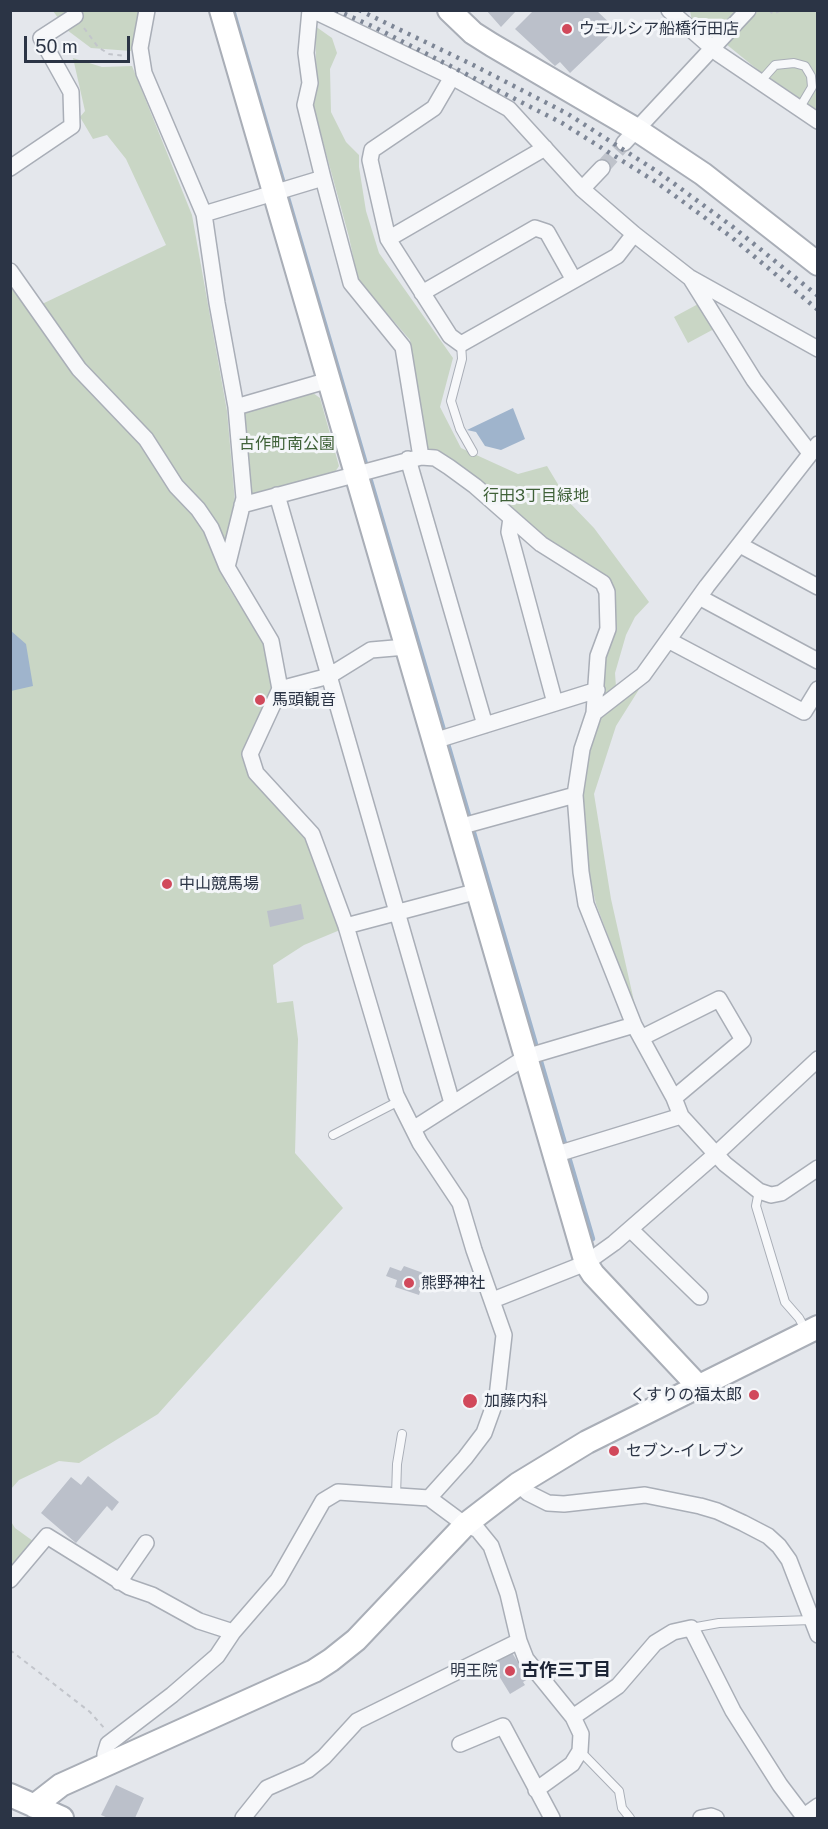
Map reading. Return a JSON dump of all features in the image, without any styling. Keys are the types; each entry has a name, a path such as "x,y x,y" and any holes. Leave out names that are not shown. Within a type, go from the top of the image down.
{"street":[{"path":"147,10 140,48 144,73 204,214 236,407 244,498 227,567"},
{"path":"221,10 586,1263 593,1275 712,1380"},
{"path":"485,725 414,458 403,347 351,283 305,105 310,83 306,53 311,10 370,36 452,77 509,109 582,189 689,277 818,349"},
{"path":"449,10 473,33 631,137 734,196 818,264"},
{"path":"631,137 748,10"},
{"path":"677,13 713,49 818,121"},
{"path":"10,168 72,126 71,92 41,38 75,16"},
{"path":"452,77 434,108 372,150 370,160 388,239 450,336 461,344 617,256 634,234"},
{"path":"388,239 545,148"},
{"path":"582,189 602,168"},
{"path":"204,214 323,178"},
{"path":"422,293 535,228 547,232 574,280"},
{"path":"10,271 79,369 147,439 176,486 198,509 211,528 227,567 271,641 280,689 250,754 256,773 312,834 346,926 399,1101 420,1143 460,1203 504,1335 497,1397 484,1433 429,1498"},
{"path":"594,713 643,675 699,597 814,449 754,380 689,277"},
{"path":"236,407 329,380"},
{"path":"242,505 414,458 435,458 475,486 541,544 603,583 607,592 608,629 598,657 594,713 582,749 574,795 586,904 638,1031 674,1098 681,1116 716,1154 759,1191 771,1196 782,1193 818,1168"},
{"path":"277,495 453,1103"},
{"path":"510,519 509,532 555,703"},
{"path":"740,545 818,587"},
{"path":"699,597 818,661"},
{"path":"668,640 804,712 818,689"},
{"path":"280,689 329,676 371,650 406,647"},
{"path":"434,741 597,690"},
{"path":"459,827 574,795"},
{"path":"346,926 478,891"},
{"path":"413,1129 526,1057 638,1031 719,999 743,1040 674,1098"},
{"path":"493,1300 586,1263 630,1229 716,1154 818,1059"},
{"path":"555,1155 681,1116"},
{"path":"630,1229 700,1297"},
{"path":"34,1806 61,1785 291,1683 331,1660 373,1623 405,1586 466,1524 518,1484 587,1442 812,1330"},
{"path":"518,1484 528,1493 548,1503 564,1504 645,1495 717,1511 768,1536 789,1560 818,1635"},
{"path":"105,1764 108,1744 172,1695 217,1656 233,1632 278,1580 323,1501 338,1492 429,1498 478,1530 491,1546 508,1594 519,1641 526,1659 573,1717 581,1734 580,1751 572,1764 536,1790"},
{"path":"10,1580 47,1536 119,1582 152,1595 199,1621 233,1632"},
{"path":"119,1582 146,1543"},
{"path":"573,1717 618,1686 655,1643 673,1632 691,1628 733,1711 780,1785 805,1817 818,1806"},
{"path":"243,1818 267,1788 308,1770 324,1757 357,1721 519,1641"},
{"path":"460,1744 503,1726 552,1818"},
{"path":"10,1794 62,1818"},
{"path":"701,1818 711,1816 716,1818"}],"lane":[{"path":"759,82 775,65 794,63 805,66 811,76 812,87 799,109"},
{"path":"461,344 462,359 451,401 459,429 473,452"},
{"path":"333,1135 399,1101"},
{"path":"759,1191 756,1206 785,1302 812,1330"},
{"path":"396,1496 397,1464 402,1434"},
{"path":"691,1628 719,1623 812,1620"},
{"path":"580,1751 619,1791 622,1808 630,1818"}],"path":[{"path":"769,10 773,14 782,10"},
{"path":"75,16 98,47 109,54 141,57"},
{"path":"10,1650 90,1712 116,1740"}],"green space":[{"path":"53,11 139,11 131,51 91,48 67,30"},
{"path":"690,11 736,11 715,33 704,33 692,21"},
{"path":"758,11 817,11 817,110 758,70 726,44"},
{"name":"行田3丁目緑地","path":"315,26 332,38 337,53 330,69 331,112 346,142 359,155 366,211 379,253 453,358 440,407 461,448 518,474 547,466 568,501 594,528 649,602 635,617 626,635 615,673 617,701 643,683 616,726 594,794 611,899 636,1010 596,904 588,870 582,788 602,692 612,593 545,540 481,482 425,448 410,340 358,280 349,237 313,106 317,89"},
{"path":"73,58 102,67 132,66 192,215 227,411 235,502 226,550 148,429 83,366 42,304 166,245 126,159 107,135 93,139 80,117 85,111"},
{"name":"中山競馬場","path":"11,281 143,443 196,513 220,564 227,585 267,648 274,687 241,755 250,778 307,838 340,930 304,945 273,965 277,1003 293,1001 298,1039 295,1153 343,1208 158,1414 79,1463 59,1461 19,1480 11,1489"},
{"path":"700,303 714,329 688,343 674,317"},
{"name":"古作町南公園","path":"313,393 320,398 339,466 333,475 249,499 241,412"},
{"path":"10,1520 15,1528 33,1541 11,1569"}],"water":[{"path":"513,408 525,439 501,450 485,446 476,432 467,430"},
{"path":"10,630 26,644 33,686 11,691"}],"building":[{"path":"486,10 517,10 501,27"},
{"path":"534,10 596,10 616,29 570,73 560,62 555,66 515,29"},
{"path":"301,904 304,919 270,927 267,911"},
{"name":"熊野神社","path":"404,1266 426,1274 419,1295 395,1287 397,1280 386,1276 390,1267 401,1271"},
{"path":"88,1476 119,1502 112,1511 107,1506 76,1543 41,1513 71,1477 81,1485"},
{"name":"明王院","path":"511,1651 528,1679 523,1682 525,1685 510,1694 491,1663"},
{"path":"116,1785 144,1798 135,1818 108,1818 101,1815"}],"waterway":[{"path":"233,10 593,1239"}],"tunnel":[{"path":"602,168 624,143"}],"railway":[{"path":"336,10 562,123 656,182 730,236 818,310"},
{"path":"359,10 568,114 661,174 733,227 818,296"}],"place":[{"name":"ウエルシア船橋行田店","path":"567,29"},
{"name":"馬頭観音","path":"260,700"},
{"name":"中山競馬場","path":"167,884"},
{"name":"熊野神社","path":"409,1283"},
{"name":"くすりの福太郎","path":"754,1395"},
{"name":"加藤内科","path":"470,1401"},
{"name":"セブン-イレブン","path":"614,1451"},
{"name":"明王院","path":"510,1671"}],"district":[{"name":"古作三丁目","path":"566,1670"}]}
